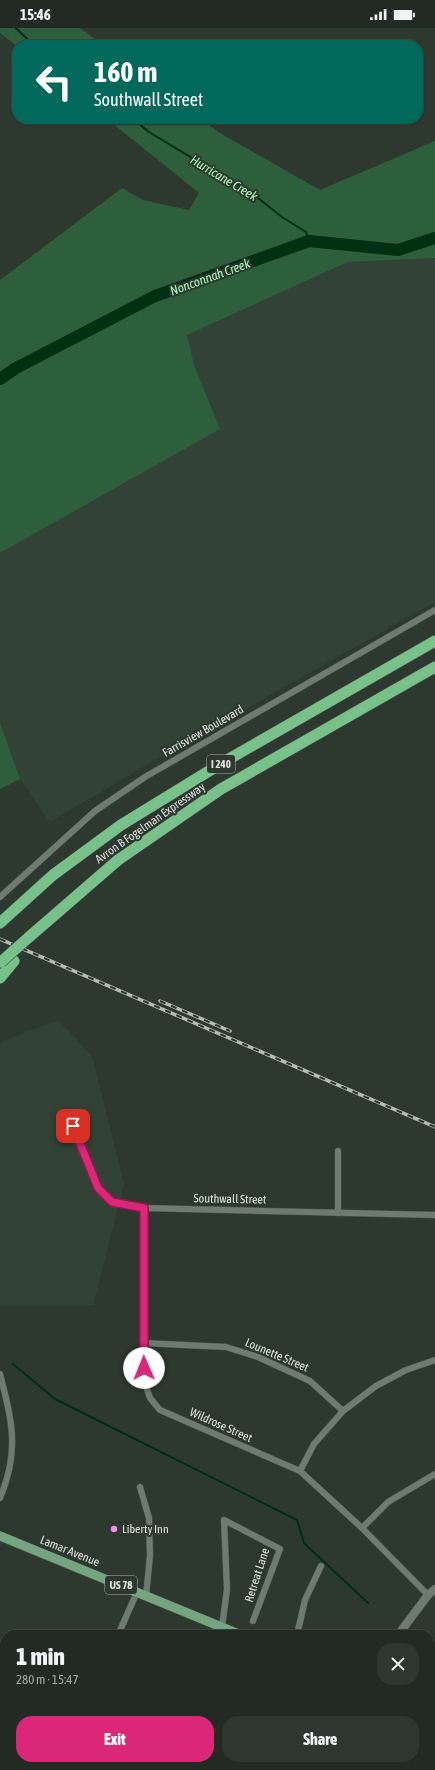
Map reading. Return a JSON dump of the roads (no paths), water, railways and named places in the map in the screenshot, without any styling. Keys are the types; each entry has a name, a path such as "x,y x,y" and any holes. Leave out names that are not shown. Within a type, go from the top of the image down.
{"highway":[{"name":"Avron B Fogelman Expressway","path":"0,923 53,875 121,825 222,763 435,641"},
{"name":"Avron B Fogelman Expressway","path":"0,962 118,860 221,789 435,667"},
{"path":"0,978 14,961 28,938"}],"main road":[{"name":"Lamar Avenue","path":"0,1536 229,1630"},
{"path":"402,1630 428,1595 435,1589"}],"street":[{"name":"Farrisview Boulevard","path":"0,897 95,812 145,777 435,610"},
{"name":"Southwall Street","path":"73,1126 98,1188 112,1202 144,1208 435,1215"},
{"path":"338,1151 338,1213"},
{"name":"Wildrose Street","path":"144,1208 144,1381 150,1398 160,1410 300,1471 362,1528 428,1595"},
{"name":"Lounette Street","path":"143,1342 226,1347 258,1357 310,1381 344,1411"},
{"path":"300,1471 314,1444 344,1411 376,1386 406,1370 435,1360"},
{"path":"0,1374 11,1417 13,1438 12,1463 8,1480 0,1498"},
{"path":"362,1528 388,1502 435,1474"},
{"path":"140,1487 149,1518 150,1555 146,1596"},
{"name":"Retreat Lane","path":"222,1627 227,1589 224,1520 280,1548 253,1621"},
{"path":"298,1630 306,1600 321,1566"},
{"path":"120,1630 137,1592"}],"waterway":[{"name":"Hurricane Creek","path":"16,28 28,40"},
{"name":"Hurricane Creek","path":"139,124 149,132 258,198 282,217 306,232 309,241"},
{"name":"Nonconnah Creek","path":"0,379 16,368 155,296 309,241 398,250 435,238"},
{"path":"13,1364 55,1399 297,1520 304,1543 368,1603"}],"railway":[{"path":"0,939 435,1127"},
{"path":"160,1001 230,1031"}],"place":[{"name":"Liberty Inn","path":"114,1529"}]}
